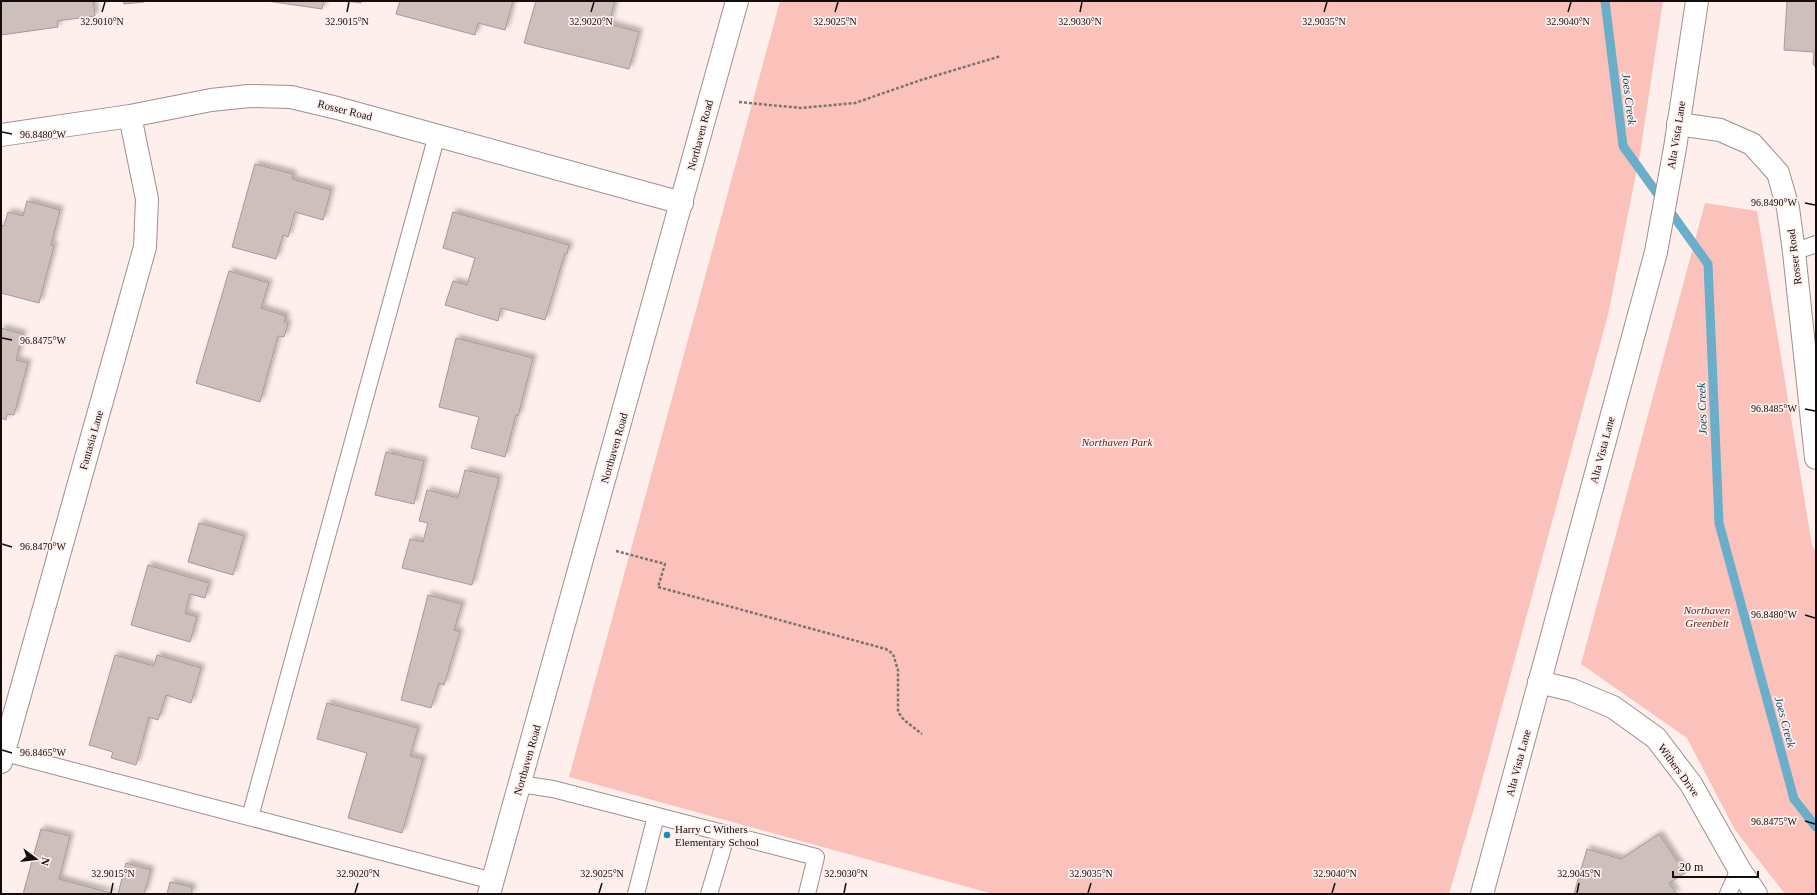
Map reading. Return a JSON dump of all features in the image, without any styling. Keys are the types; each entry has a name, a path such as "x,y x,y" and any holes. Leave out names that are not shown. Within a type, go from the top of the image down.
{"street":[{"name":"Alta Vista Lane","path":"1482,894 1656,252 1675,148 1697,1"},
{"name":"Northaven Road","path":"491,887 682,203 736,2"},
{"name":"Rosser Road","path":"1,135 130,116 218,99 249,96 291,97 437,135 682,203"},
{"name":"Fantasia Lane","path":"2,755 145,247 147,199 130,116"},
{"name":"Rosser Road","path":"1678,124 1720,130 1752,144 1778,174 1788,208 1794,252 1816,458"},
{"name":"Withers Drive","path":"1539,682 1572,690 1613,707 1656,738 1691,784 1739,869 1756,894"}],"lane":[{"path":"250,817 437,135"},
{"path":"1794,252 1816,244"},
{"path":"2,755 250,817 491,887"},
{"path":"520,784 553,789 816,857 807,894"},
{"path":"636,894 656,816"},
{"path":"709,894 727,834"},
{"path":"1728,894 1739,869"}],"path":[{"path":"739,102 801,108 855,103 921,80 1001,56"},
{"path":"616,551 665,564 658,587 886,649 893,654 898,670 898,712 904,720 922,734"}],"green space":[{"name":"Northaven Park","path":"780,1 1663,1 1640,154 1608,315 1481,784 1449,894 993,894 569,777"},
{"name":"Northaven Greenbelt","path":"1705,203 1757,211 1812,545 1816,552 1816,894 1785,894 1735,830 1687,738 1581,664"}],"building":[{"path":"1,1 93,1 95,16 57,21 58,27 1,35"},
{"path":"123,1 143,1 144,2 124,4"},
{"path":"267,1 324,1 322,9"},
{"path":"346,1 361,1 361,3"},
{"path":"400,1 513,1 505,30 478,23 475,35 396,14"},
{"path":"536,1 615,1 609,24 639,32 629,69 524,43"},
{"path":"1787,1 1816,1 1816,68 1813,64 1814,52 1784,50"},
{"path":"255,164 293,174 292,179 331,190 323,220 295,212 288,237 283,235 276,259 232,247"},
{"path":"27,201 60,210 51,245 54,246 39,303 1,293 1,225 4,226 8,212 23,216"},
{"path":"453,212 569,245 567,254 565,253 545,320 501,308 498,321 445,305 453,281 467,285 475,258 443,248"},
{"path":"229,271 269,283 261,308 286,316 284,322 288,324 284,337 278,336 260,402 196,383"},
{"path":"1,328 23,334 16,360 28,363 14,415 7,414 6,420 1,418"},
{"path":"456,338 533,358 518,416 516,415 505,457 471,448 479,417 439,407"},
{"path":"386,452 424,461 414,504 375,495"},
{"path":"465,470 499,478 472,585 402,568 410,539 423,542 428,523 419,521 427,490 458,498"},
{"path":"199,523 244,536 233,575 188,562"},
{"path":"148,565 209,583 205,598 190,594 185,613 197,617 190,642 131,625"},
{"path":"428,595 462,604 454,630 460,632 444,685 439,683 431,708 401,700"},
{"path":"115,655 154,666 157,655 201,668 191,703 166,695 158,720 149,717 136,765 111,758 113,752 89,745"},
{"path":"327,703 418,728 410,756 423,759 402,833 348,818 367,753 317,739"},
{"path":"41,829 70,836 59,879 115,894 23,894"},
{"path":"1659,834 1685,873 1669,883 1677,894 1574,894 1587,849 1621,859"},
{"path":"126,863 151,870 144,894 118,894"},
{"path":"170,882 192,887 192,894 167,894"}],"waterway":[{"name":"Joes Creek","path":"1605,1 1623,146 1708,264 1719,523 1794,799 1816,827"}],"place":[{"name":"Harry C Withers Elementary School","path":"667,835"}]}
